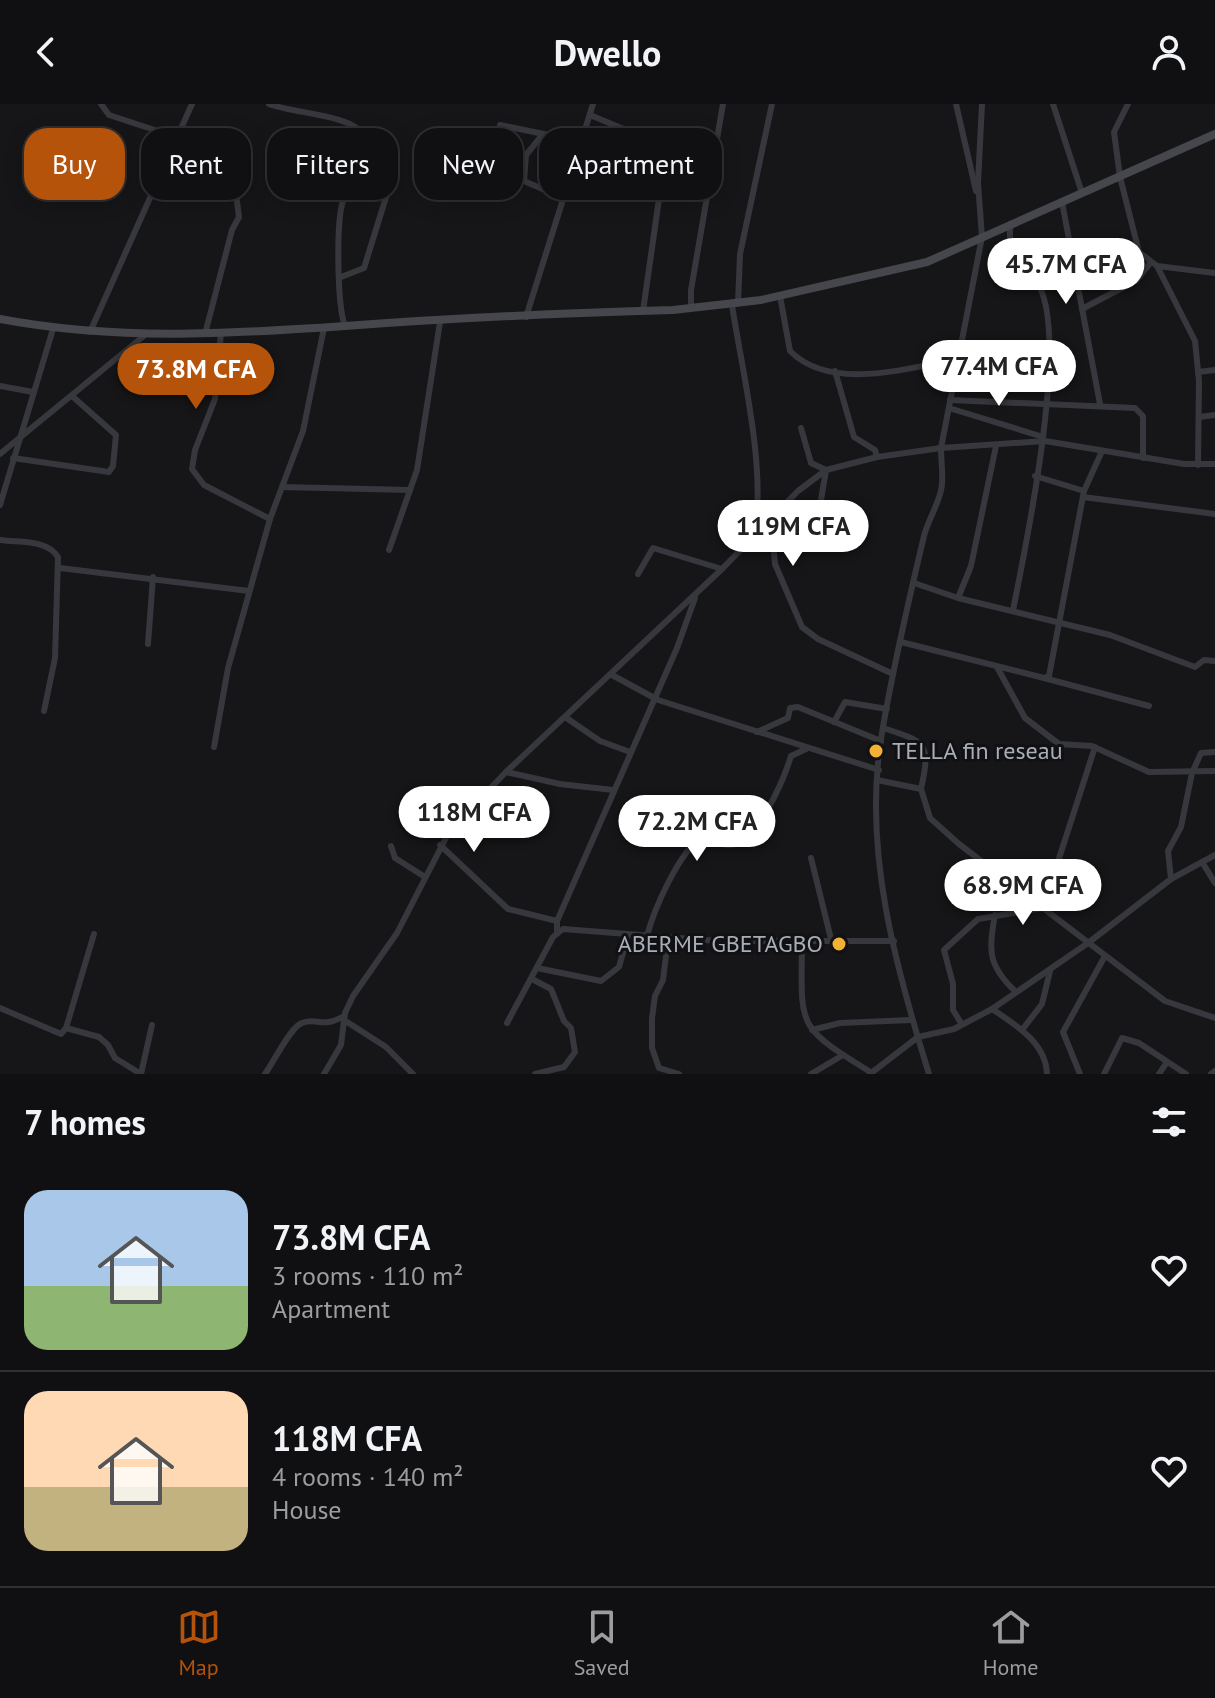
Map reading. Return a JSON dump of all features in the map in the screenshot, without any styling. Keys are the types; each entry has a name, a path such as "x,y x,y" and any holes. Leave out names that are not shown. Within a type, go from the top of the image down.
{"main road":[{"path":"0,319 90,332 205,334 735,304 927,262 1215,134"}],"street":[{"path":"101,104 109,115 149,128"},
{"path":"180,128 192,104"},
{"path":"269,104 287,111 351,122 364,135 355,172 343,198 337,234 340,314 345,326"},
{"path":"586,128 593,104"},
{"path":"691,308 691,290 723,104"},
{"path":"754,535 758,513 752,436 735,304 740,254 772,104"},
{"path":"956,104 979,198"},
{"path":"929,1074 911,1020 879,862 877,780 893,674 929,518 943,484 941,448 982,237 979,198 982,104"},
{"path":"1053,104 1082,193"},
{"path":"1128,104 1114,132 1120,177 1139,252 1154,264 1195,341 1198,465"},
{"path":"590,115 662,145 665,157 643,311"},
{"path":"500,125 539,133"},
{"path":"539,138 529,149 524,181 539,187"},
{"path":"90,332 148,200"},
{"path":"205,334 232,230 239,217 237,200"},
{"path":"341,277 364,268 385,200"},
{"path":"526,317 560,200"},
{"path":"1062,202 1100,404"},
{"path":"1010,224 1010,274 1015,278 1035,280 1043,293 1049,342 1047,403 1013,610"},
{"path":"1154,264 1215,273"},
{"path":"1082,309 1137,280 1154,264"},
{"path":"780,296 790,351 805,362 854,376 957,359"},
{"path":"389,550 410,490 428,416 440,322"},
{"path":"214,747 228,668 270,519 303,431 324,328"},
{"path":"0,505 53,329"},
{"path":"221,333 215,399 195,450 192,469 204,485 270,519"},
{"path":"0,454 145,335"},
{"path":"1198,372 1215,370"},
{"path":"835,371 854,437 875,450 877,457"},
{"path":"842,387 854,376"},
{"path":"0,386 33,392"},
{"path":"13,458 109,472 113,466 116,435 72,396"},
{"path":"949,404 1100,404 1135,408 1141,413 1143,458"},
{"path":"949,404 1040,439 1143,458 1198,465 1215,464"},
{"path":"1199,417 1215,415"},
{"path":"801,428 811,463 826,470"},
{"path":"324,1074 344,1034 344,1018 353,996 397,933 440,845 468,808 612,675 798,491 826,470 877,457 1040,439"},
{"path":"958,598 971,566 996,446"},
{"path":"1044,678 1050,674 1084,494 1102,451"},
{"path":"815,536 826,470"},
{"path":"1035,476 1084,494 1215,514"},
{"path":"282,487 410,490"},
{"path":"758,513 774,536 775,564 802,627 818,639 893,674"},
{"path":"0,540 53,549 60,568 55,658 44,711"},
{"path":"638,574 653,548 722,569"},
{"path":"60,568 249,591"},
{"path":"148,644 153,577"},
{"path":"914,583 958,598 1110,635 1195,667 1204,660 1215,661"},
{"path":"507,1023 557,931 557,921 696,594"},
{"path":"901,642 1149,706"},
{"path":"997,666 1029,723 1059,744 1095,747 1139,770 1215,771"},
{"path":"612,675 654,698 879,770"},
{"path":"834,722 845,702 887,709"},
{"path":"757,732 788,718 792,706 881,741"},
{"path":"565,717 600,741 630,752"},
{"path":"883,728 913,738 924,746 928,756 921,789 924,808 937,826 1165,1001 1215,1018"},
{"path":"1043,908 1095,747"},
{"path":"647,936 655,905 667,890 688,848 702,837 724,846 740,842 769,806 791,756 806,749"},
{"path":"1171,879 1168,851 1172,837 1181,827 1192,773 1201,753 1215,752"},
{"path":"506,772 560,784 613,790"},
{"path":"877,780 921,789"},
{"path":"440,845 508,909 557,921"},
{"path":"391,846 395,858 425,877"},
{"path":"802,942 801,1005 812,1030 871,1073 918,1037 943,1032 992,1009 1050,971 1171,879 1215,855"},
{"path":"811,858 832,943"},
{"path":"1202,862 1215,883"},
{"path":"961,1023 953,1010 953,984 944,950 978,919 1043,908"},
{"path":"995,915 989,953 1005,982 1016,992"},
{"path":"557,931 668,939 832,943 894,941"},
{"path":"66,1028 94,934"},
{"path":"537,968 601,981 619,967 628,935"},
{"path":"668,939 663,980 655,996 651,1040 659,1068 679,1074"},
{"path":"1080,1074 1063,1033 1105,956"},
{"path":"1022,1030 1042,1004 1050,971"},
{"path":"532,979 551,989 564,1021 571,1028 575,1052 564,1067 535,1074"},
{"path":"0,1008 54,1034 66,1028 99,1037 115,1058 141,1074 152,1025"},
{"path":"992,1009 1022,1030 1045,1058 1047,1074"},
{"path":"344,1018 386,1047 413,1074"},
{"path":"265,1074 296,1027 307,1022 328,1025 344,1018"},
{"path":"812,1030 840,1023 911,1020"},
{"path":"344,1034 357,1029"},
{"path":"1104,1074 1122,1038 1139,1043 1186,1074"},
{"path":"811,1074 843,1055"},
{"path":"1159,1074 1167,1062"}],"place":[{"name":"TELLA fin reseau","path":"876,751"},
{"name":"ABERME GBETAGBO","path":"839,944"}]}
